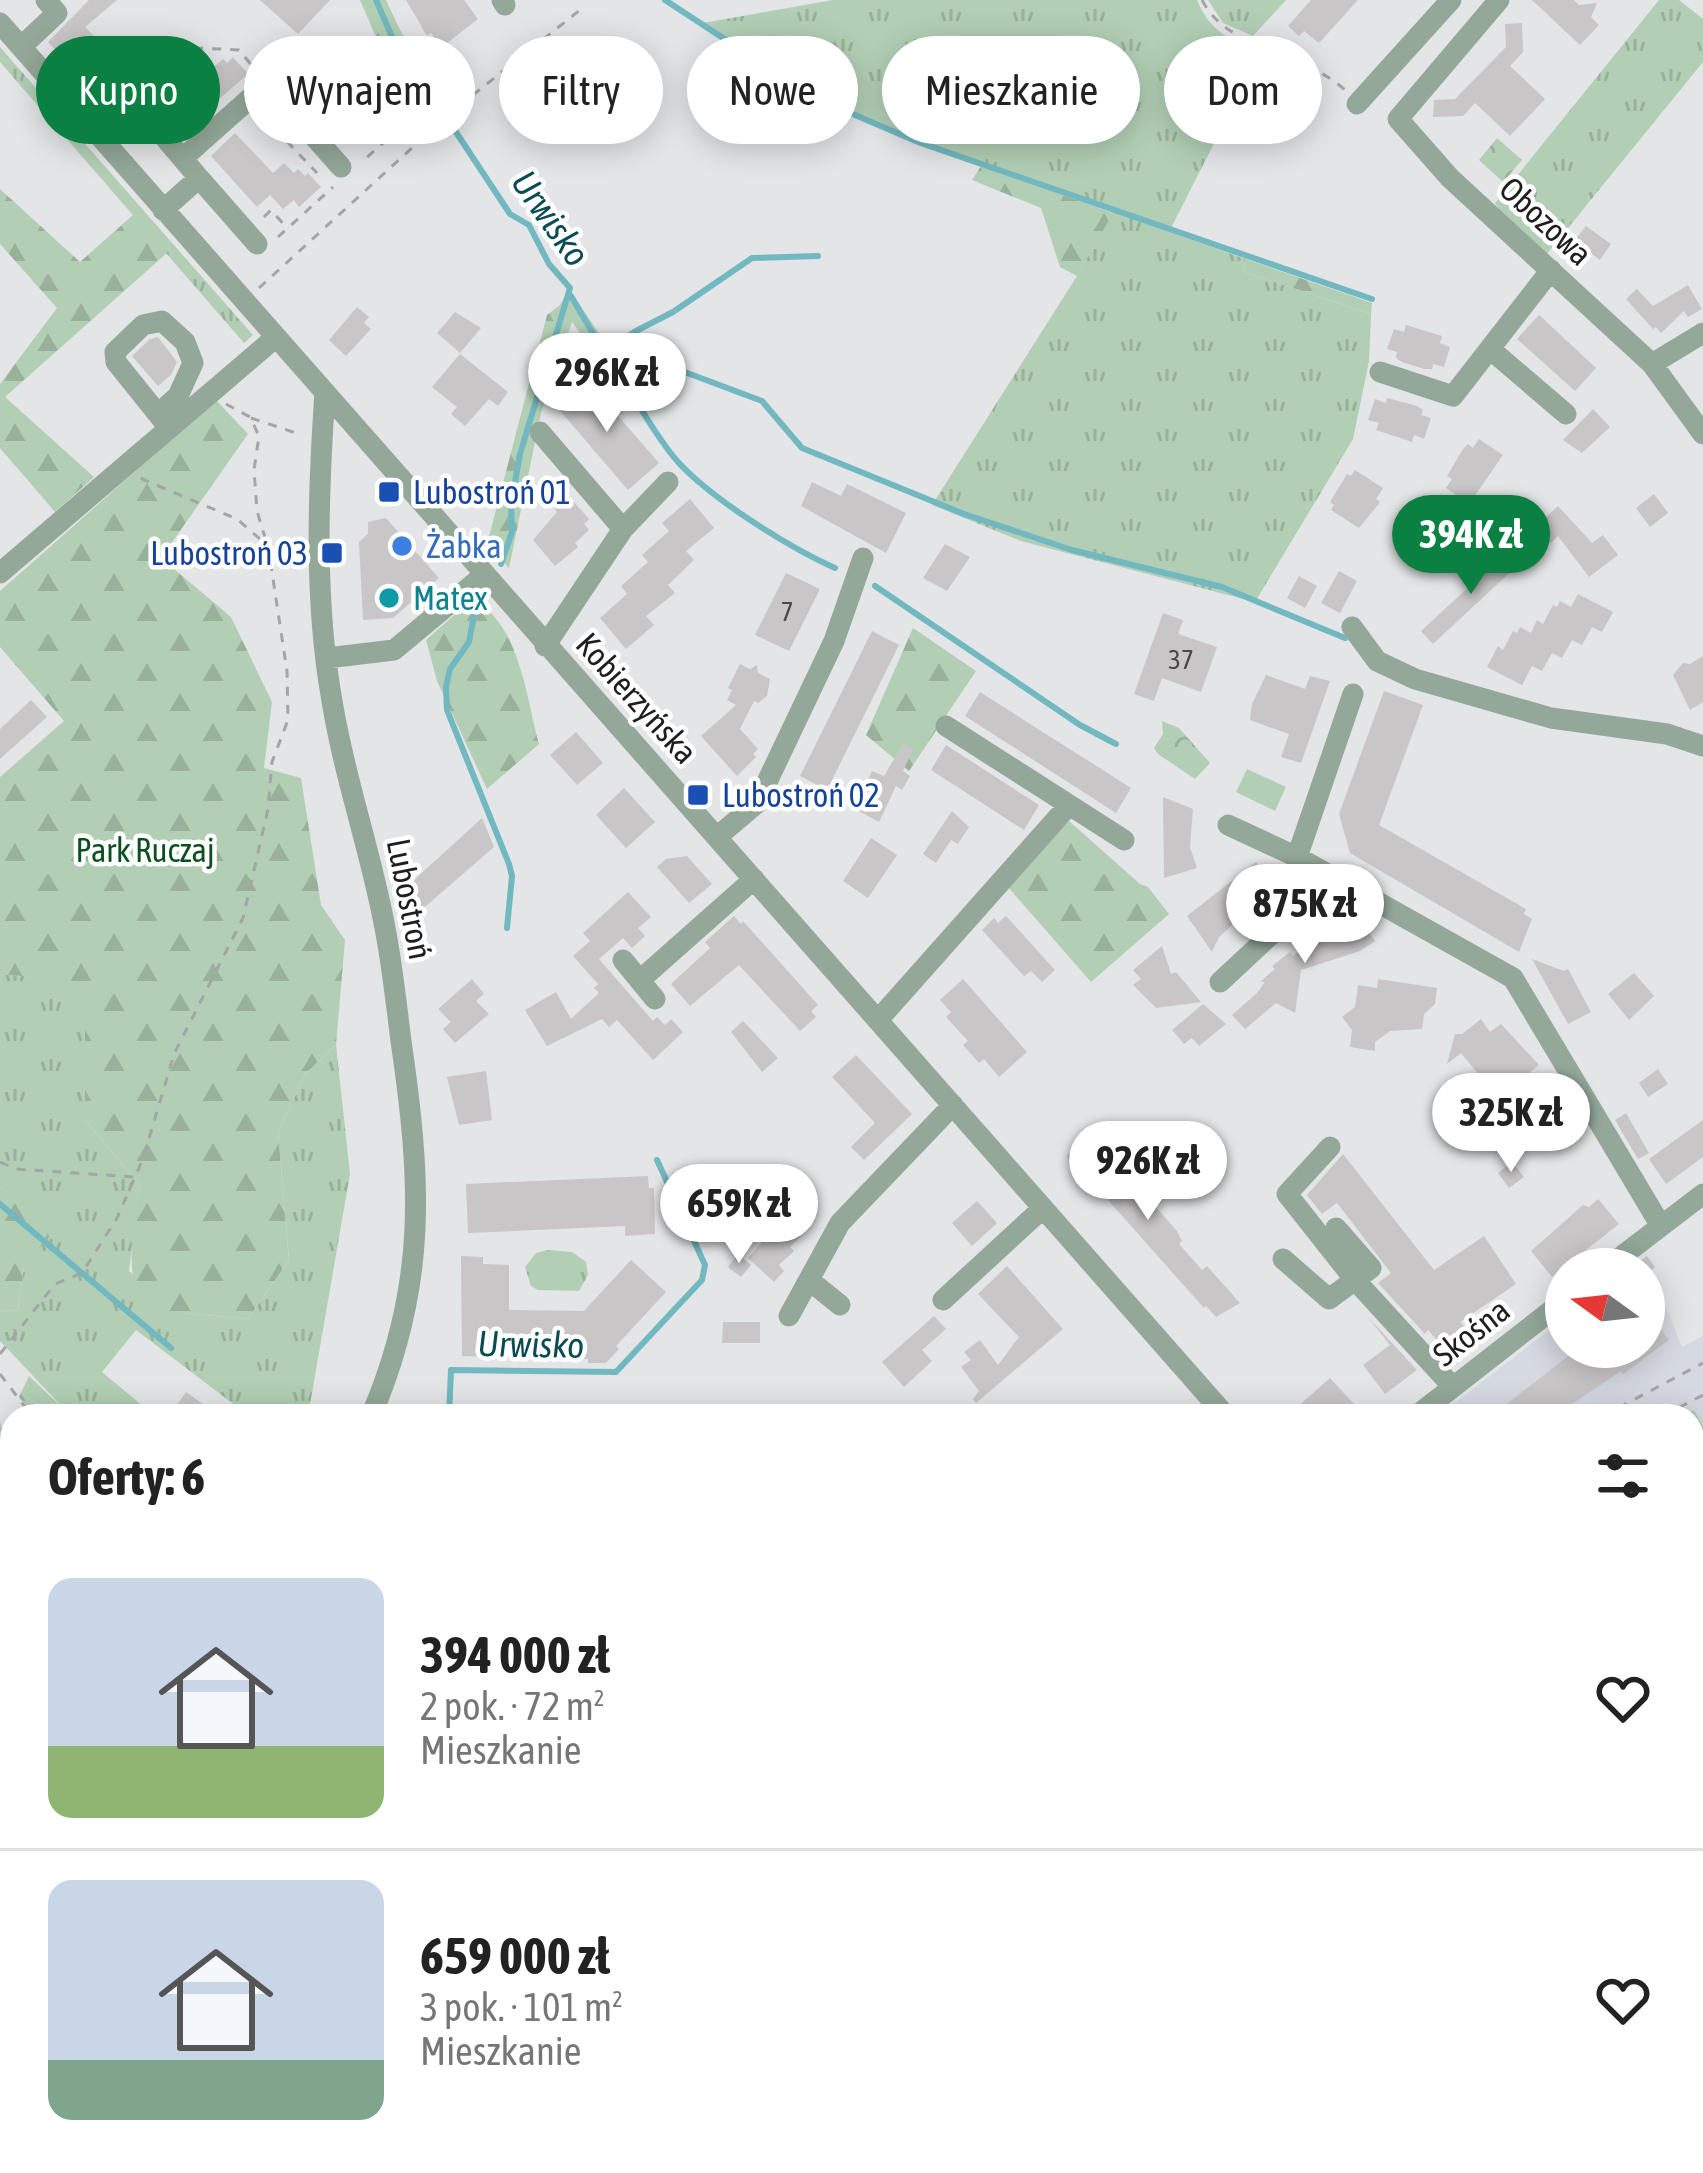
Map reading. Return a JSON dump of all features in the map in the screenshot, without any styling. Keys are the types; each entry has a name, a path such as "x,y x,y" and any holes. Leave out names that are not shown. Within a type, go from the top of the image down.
{"street":[{"path":"21,47 57,13 46,0"},
{"path":"1357,104 1451,0"},
{"name":"Obozowa","path":"1498,0 1399,119 1450,178 1652,364 1703,434"},
{"name":"Kobierzyńska","path":"0,23 1215,1404"},
{"path":"183,158 244,109"},
{"path":"171,144 259,240"},
{"path":"324,144 347,169"},
{"path":"163,210 199,178"},
{"path":"1380,372 1454,396 1550,270"},
{"path":"1652,364 1703,333"},
{"path":"0,573 122,470 163,421 207,395 276,337"},
{"path":"1490,349 1566,414"},
{"name":"Lubostroń","path":"325,392 319,562 332,700 385,924 417,1154 418,1205 410,1285 391,1364 376,1404"},
{"path":"540,432 623,529"},
{"path":"545,646 623,529 668,482"},
{"path":"717,837 757,803 834,641 863,558"},
{"path":"328,658 394,650 484,575"},
{"path":"1352,627 1377,661 1415,680 1552,718 1667,734 1703,746"},
{"path":"1297,857 1353,694"},
{"path":"946,726 1124,840"},
{"path":"878,1020 1069,805"},
{"path":"1228,825 1297,857 1513,978 1661,1226"},
{"path":"1220,982 1333,877"},
{"path":"640,980 754,879"},
{"path":"623,960 656,999"},
{"path":"789,1316 839,1223 953,1106"},
{"path":"1330,1147 1287,1194 1354,1280 1453,1387"},
{"path":"1632,1248 1703,1194"},
{"path":"943,1300 1043,1208"},
{"path":"1283,1259 1329,1299 1371,1268 1336,1228"},
{"path":"809,1280 840,1305"},
{"name":"Skośna","path":"1431,1404 1545,1315"}],"path":[{"path":"1202,0 1220,27 1322,70 1357,104"},
{"path":"244,302 449,114 580,10"},
{"path":"259,240 288,228 335,186 287,144"},
{"path":"347,169 382,144"},
{"path":"259,240 272,210 288,228"},
{"path":"207,395 250,417 322,440"},
{"path":"0,1354 55,1284 82,1273 117,1218 174,1054 243,918 268,809 272,762 288,720 287,671 268,546 257,511 254,470 260,436 250,417"},
{"path":"122,470 237,518 268,546"},
{"path":"0,1162 16,1169 135,1177"},
{"path":"1626,1404 1703,1363"},
{"path":"0,1374 23,1404"}],"shaded area":[{"path":"1665,1305 1682,1347 1703,1336 1703,1404 1454,1404 1545,1333 1545,1368 1665,1368"}],"green space":[{"path":"360,0 386,0 404,36 376,36"},
{"path":"833,0 1197,0 1206,17 1226,36 1164,36 1164,144 1214,144 1169,232 1246,259 1242,271 1371,314 1369,361 1353,439 1255,602 1021,541 932,505 1077,276 1112,212 916,144 1140,144 1140,36 882,36 882,129 858,118 858,36 716,36 697,24"},
{"path":"1208,0 1286,0 1253,36 1223,23"},
{"path":"1659,0 1679,0 1703,19 1703,62 1546,255 1506,220 1495,203"},
{"path":"0,47 36,88 36,103 0,62"},
{"path":"1497,138 1522,160 1503,182 1479,160"},
{"path":"71,144 85,144 253,335 244,343"},
{"path":"981,166 1113,213 1077,276 1060,267 1041,208 972,180"},
{"path":"0,189 80,262 133,215 167,253 5,397 94,477 55,512 0,448 0,384 57,308 0,244"},
{"path":"1246,259 1372,303 1371,314 1242,271"},
{"path":"569,289 607,345 595,354 572,322 541,413 509,568 487,544 547,315"},
{"name":"Park Ruczaj","path":"216,400 248,434 161,558 231,617 272,702 264,768 301,778 321,905 345,940 336,1045 306,1073 278,1131 289,1260 248,1319 183,1313 164,1325 139,1298 134,1280 132,1241 139,1184 85,1120 85,982 0,974 0,777 64,721 0,647 0,591"},
{"path":"472,599 488,610 511,643 539,744 487,789 437,681 426,640"},
{"path":"913,628 976,671 909,771 866,735"},
{"path":"1162,721 1179,728 1210,763 1195,779 1154,748 1163,734"},
{"path":"1247,769 1286,787 1275,811 1236,792"},
{"path":"1069,821 1148,887 1169,914 1091,982 1008,887"},
{"path":"0,974 85,981 85,1120 139,1184 129,1271 183,1313 248,1319 289,1260 278,1131 306,1073 336,1045 350,1174 310,1404 233,1404 136,1330 102,1372 141,1404 60,1404 0,1341 0,1312 18,1310 24,1266 14,1177 0,1189"},
{"path":"14,1176 36,1187 49,1237 24,1266 18,1310 0,1312 0,1189"},
{"path":"572,1252 586,1262 588,1275 579,1291 531,1286 525,1267 536,1253"},
{"path":"29,1376 58,1404 25,1404 19,1397"}],"building":[{"path":"89,0 117,0 85,27 94,36 54,36"},
{"path":"260,0 330,0 298,34"},
{"path":"406,0 464,0 478,19 456,36 427,36"},
{"path":"1311,0 1358,0 1322,40 1304,31 1299,36 1288,26"},
{"path":"1532,0 1597,3 1591,17 1599,25 1580,45"},
{"path":"1522,23 1523,52 1510,66 1545,99 1510,136 1475,103 1463,116 1433,117 1434,100 1455,99 1506,47 1505,24"},
{"path":"233,57 244,69 244,77 220,98 220,62 227,63"},
{"path":"235,133 273,173 284,163 294,173 298,169 305,176 308,173 321,187 299,207 294,200 283,209 270,195 257,207 211,156"},
{"path":"1586,226 1611,244 1600,260 1574,241"},
{"path":"1688,285 1702,309 1688,317 1684,311 1661,333 1626,299 1637,289 1653,306"},
{"path":"357,307 369,317 364,323 371,329 346,356 329,340"},
{"path":"455,312 481,328 460,353 437,333"},
{"path":"1539,315 1596,368 1575,391 1517,339"},
{"path":"1406,325 1442,336 1440,343 1450,347 1444,367 1433,364 1432,369 1424,369 1402,362 1397,352 1387,349 1394,329 1404,332"},
{"path":"158,337 177,362 158,386 132,356"},
{"path":"460,354 508,392 498,406 489,399 465,426 451,414 457,407 432,387"},
{"path":"586,379 659,463 628,490 556,406"},
{"path":"1387,398 1417,406 1423,410 1421,415 1431,418 1424,439 1414,435 1412,442 1376,430 1379,423 1368,420 1375,399 1386,403"},
{"path":"1593,409 1610,427 1582,453 1563,440"},
{"path":"1479,439 1503,455 1469,504 1446,488 1452,479 1447,476 1463,449 1468,444 1473,448"},
{"path":"1355,470 1383,488 1376,499 1380,502 1359,528 1331,510 1330,502 1347,474"},
{"path":"812,482 841,496 847,484 906,513 886,553 801,506"},
{"path":"1654,494 1668,513 1650,527 1636,508"},
{"path":"569,496 589,519 584,524 589,530 575,543 578,547 555,566 533,540 557,512 554,508"},
{"path":"690,499 714,528 686,551 694,560 668,585 675,593 646,616 654,625 626,649 600,618 627,594 621,586 648,562 642,555 669,531 662,523"},
{"path":"1558,506 1592,543 1603,535 1618,555 1589,577 1558,536 1551,543 1536,526"},
{"name":"Matex","path":"386,518 439,578 393,618 363,620 359,542 368,534 368,522"},
{"path":"945,544 970,557 947,591 923,578"},
{"path":"1510,549 1521,562 1433,644 1421,631"},
{"path":"1339,571 1357,581 1340,613 1321,603"},
{"path":"786,573 820,589 789,651 755,635"},
{"path":"1299,576 1317,586 1305,608 1287,598"},
{"path":"1578,594 1613,612 1602,632 1592,627 1582,645 1572,640 1562,658 1552,653 1542,671 1532,666 1522,685 1487,667 1513,631 1517,633 1520,627 1531,633 1537,620 1543,624 1553,605 1557,607 1560,601 1571,607"},
{"path":"1163,613 1183,620 1178,634 1217,647 1201,692 1162,678 1154,701 1134,694"},
{"path":"872,631 899,645 827,790 800,776"},
{"path":"1703,656 1703,702 1690,710 1673,675 1683,663"},
{"path":"740,664 750,669 757,665 758,673 770,679 767,696 754,701 740,729 758,749 737,776 701,736 736,705 727,700 732,690 728,688"},
{"path":"1266,675 1305,689 1310,676 1330,681 1301,763 1281,757 1289,734 1250,720"},
{"path":"1384,691 1423,705 1379,825 1526,909 1524,914 1532,919 1519,952 1350,853 1339,814"},
{"path":"980,692 1131,788 1116,813 965,716"},
{"path":"31,700 47,717 0,759 0,729"},
{"path":"576,732 603,763 577,785 550,755"},
{"path":"903,744 913,749 903,771 910,776 902,790 896,786 879,822 855,809 872,771 884,776"},
{"path":"946,745 1039,805 1024,830 931,770"},
{"path":"624,788 655,822 626,848 596,815"},
{"path":"1163,797 1193,809 1190,847 1197,868 1164,878"},
{"path":"952,811 969,827 958,844 951,840 936,863 923,854"},
{"path":"482,818 494,847 419,912 414,880"},
{"path":"871,838 897,855 868,898 843,881"},
{"path":"687,856 712,884 689,903 657,867 666,859"},
{"path":"1256,862 1288,898 1265,895 1219,937 1212,952 1187,916"},
{"path":"628,892 651,917 638,928 645,936 632,948 623,938 599,959 653,1021 657,1017 665,1025 671,1019 683,1032 653,1060 617,1020 609,1027 602,1019 547,1046 525,1010 556,992 571,1019 599,993 594,988 598,984 573,956 590,941 583,933"},
{"path":"1352,909 1375,941 1360,951 1301,970 1295,1013 1276,1003 1245,1029 1232,1015 1257,993 1265,982 1260,982 1275,969 1272,966 1290,952 1293,956 1321,934 1318,930"},
{"path":"734,916 818,1005 811,1011 816,1017 800,1031 739,965 690,1006 671,984 710,948 705,942"},
{"path":"1006,916 1055,970 1042,982 1031,971 1024,976 982,930 994,918 998,923"},
{"path":"1162,946 1171,974 1176,972 1201,1002 1156,1008 1133,985 1141,979 1133,970"},
{"path":"1532,959 1568,969 1591,1012 1568,1024"},
{"path":"1634,973 1654,996 1629,1020 1608,994"},
{"path":"472,979 484,994 476,1001 489,1014 455,1043 443,1029 451,1022 438,1009"},
{"path":"963,979 1027,1052 999,1077 963,1045 968,1041 946,1017 951,1012 940,1000"},
{"path":"1378,979 1437,988 1435,1004 1424,1014 1422,1029 1390,1031 1375,1042 1375,1051 1350,1047 1352,1030 1342,1017 1355,1007 1358,985 1377,988"},
{"path":"1203,1004 1226,1024 1199,1046 1192,1038 1184,1044 1172,1030"},
{"path":"1481,1019 1490,1032 1501,1024 1539,1065 1530,1072 1540,1084 1505,1110 1485,1075 1478,1074 1461,1053 1447,1064 1455,1034"},
{"path":"743,1021 778,1058 762,1072 731,1032"},
{"path":"856,1055 912,1114 864,1160 851,1147 875,1123 832,1077"},
{"path":"1658,1069 1668,1084 1648,1097 1639,1083"},
{"path":"486,1071 492,1120 459,1125 447,1077"},
{"path":"1626,1113 1649,1153 1638,1159 1615,1120"},
{"path":"1703,1120 1703,1157 1666,1184 1649,1159"},
{"path":"1095,1131 1118,1157 1114,1160 1177,1231 1179,1244 1202,1270 1207,1266 1240,1303 1216,1317 1204,1308 1091,1181 1084,1180 1067,1156"},
{"path":"1343,1154 1434,1270 1484,1236 1516,1284 1460,1322 1465,1327 1442,1346 1428,1330 1425,1334 1378,1283 1391,1273 1337,1203 1322,1214 1307,1195"},
{"path":"1512,1162 1524,1177 1509,1188 1498,1173"},
{"path":"648,1176 649,1188 654,1188 655,1234 625,1236 625,1226 468,1233 466,1184"},
{"path":"1598,1199 1619,1224 1589,1248 1545,1248 1545,1268 1531,1251 1583,1205 1589,1207"},
{"path":"977,1201 997,1223 972,1246 952,1223"},
{"path":"791,1210 809,1228 790,1247 794,1251 779,1265 784,1271 774,1282 748,1258"},
{"path":"738,1254 751,1265 741,1277 728,1267"},
{"path":"461,1256 483,1257 483,1264 509,1265 509,1310 584,1311 631,1260 666,1292 606,1363 462,1356"},
{"path":"1007,1266 1063,1329 976,1403 973,1399 979,1391 961,1367 971,1360 964,1352 980,1340 998,1365 1019,1337 978,1294"},
{"path":"934,1316 946,1329 922,1350 932,1361 904,1387 882,1362"},
{"path":"1367,1316 1417,1370 1385,1394 1363,1365 1390,1345"},
{"path":"723,1322 760,1322 760,1343 722,1343"},
{"path":"1553,1368 1631,1368 1572,1404 1506,1404"},
{"path":"1330,1378 1354,1404 1301,1404"},
{"path":"186,1392 203,1404 178,1404"}],"waterway":[{"name":"Urwisko","path":"376,0 392,36"},
{"path":"665,0 813,97 918,142 1372,299"},
{"name":"Urwisko","path":"464,144 510,214 529,225 549,264 570,288 520,454 511,504 512,532 501,564"},
{"path":"634,332 673,312 752,258 818,256"},
{"path":"571,296 683,467 746,517 835,568"},
{"path":"607,348 633,333 658,362 762,401 802,448 964,514 1072,550 1222,587 1345,638"},
{"path":"875,586 1080,725 1116,744"},
{"name":"Urwisko","path":"477,598 469,642 450,669 447,710 509,864 507,928"},
{"name":"Urwisko","path":"450,1404 451,1370 616,1372 702,1280 705,1265 657,1160"},
{"path":"0,1204 171,1348"}],"place":[{"name":"Lubostroń 01","path":"389,492"},
{"name":"Żabka","path":"402,546"},
{"name":"Lubostroń 03","path":"332,553"},
{"name":"Matex","path":"389,598"},
{"name":"Lubostroń 02","path":"698,795"}]}
